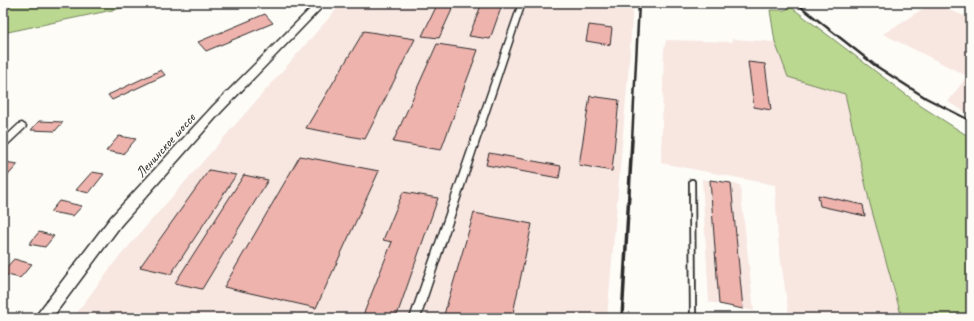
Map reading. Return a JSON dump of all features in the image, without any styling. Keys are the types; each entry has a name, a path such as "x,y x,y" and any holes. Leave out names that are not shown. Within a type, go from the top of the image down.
{"street":[{"name":"Ленинское шоссе","path":"42,318 116,221 217,109 321,3"},
{"path":"415,318 508,39 522,3"},
{"path":"3,144 22,126"}],"lane":[{"path":"692,182 693,318"}],"shaded area":[{"path":"342,3 633,3 607,318 73,318 114,263"},
{"path":"932,3 967,17 971,10 971,115 948,102 967,76 883,34"},
{"path":"732,39 775,42 788,77 845,94 870,204 902,318 800,318 789,316 778,241 775,185 661,163 664,50 666,40 732,42"},
{"path":"702,179 740,185 754,311 709,302"}],"green space":[{"path":"3,3 146,3 3,33"},
{"path":"791,7 921,106 971,138 971,318 902,318 870,204 845,94 788,77 775,42 770,10 785,10"}],"building":[{"path":"438,3 455,3 439,38 422,36"},
{"path":"482,3 502,5 490,39 469,36"},
{"path":"265,14 273,23 206,51 198,42"},
{"path":"589,25 612,28 610,45 586,41"},
{"path":"364,31 415,39 365,139 306,128"},
{"path":"437,44 478,50 441,150 393,142"},
{"path":"748,62 765,64 771,110 754,107"},
{"path":"161,70 165,75 112,100 108,95"},
{"path":"590,96 619,100 612,171 579,165"},
{"path":"39,121 63,122 55,131 31,130"},
{"path":"119,136 136,139 123,154 106,151"},
{"path":"489,153 561,166 559,178 486,165"},
{"path":"300,156 379,171 316,308 224,287"},
{"path":"4,162 18,164 3,181 3,164"},
{"path":"209,170 236,175 171,274 140,267"},
{"path":"92,172 104,174 89,193 76,190"},
{"path":"244,175 268,180 202,289 175,283"},
{"path":"710,180 731,183 743,309 719,304"},
{"path":"403,192 438,198 396,318 362,318 392,242 383,240"},
{"path":"818,195 863,205 865,216 820,206"},
{"path":"59,201 82,206 73,216 50,212"},
{"path":"474,213 532,224 512,318 443,318"},
{"path":"39,232 54,236 45,247 29,244"},
{"path":"14,259 32,264 20,278 3,274 3,271"}],"railway":[{"path":"632,141 639,3"},
{"path":"796,3 876,66 926,98 971,121"},
{"path":"622,318 632,140"}]}
